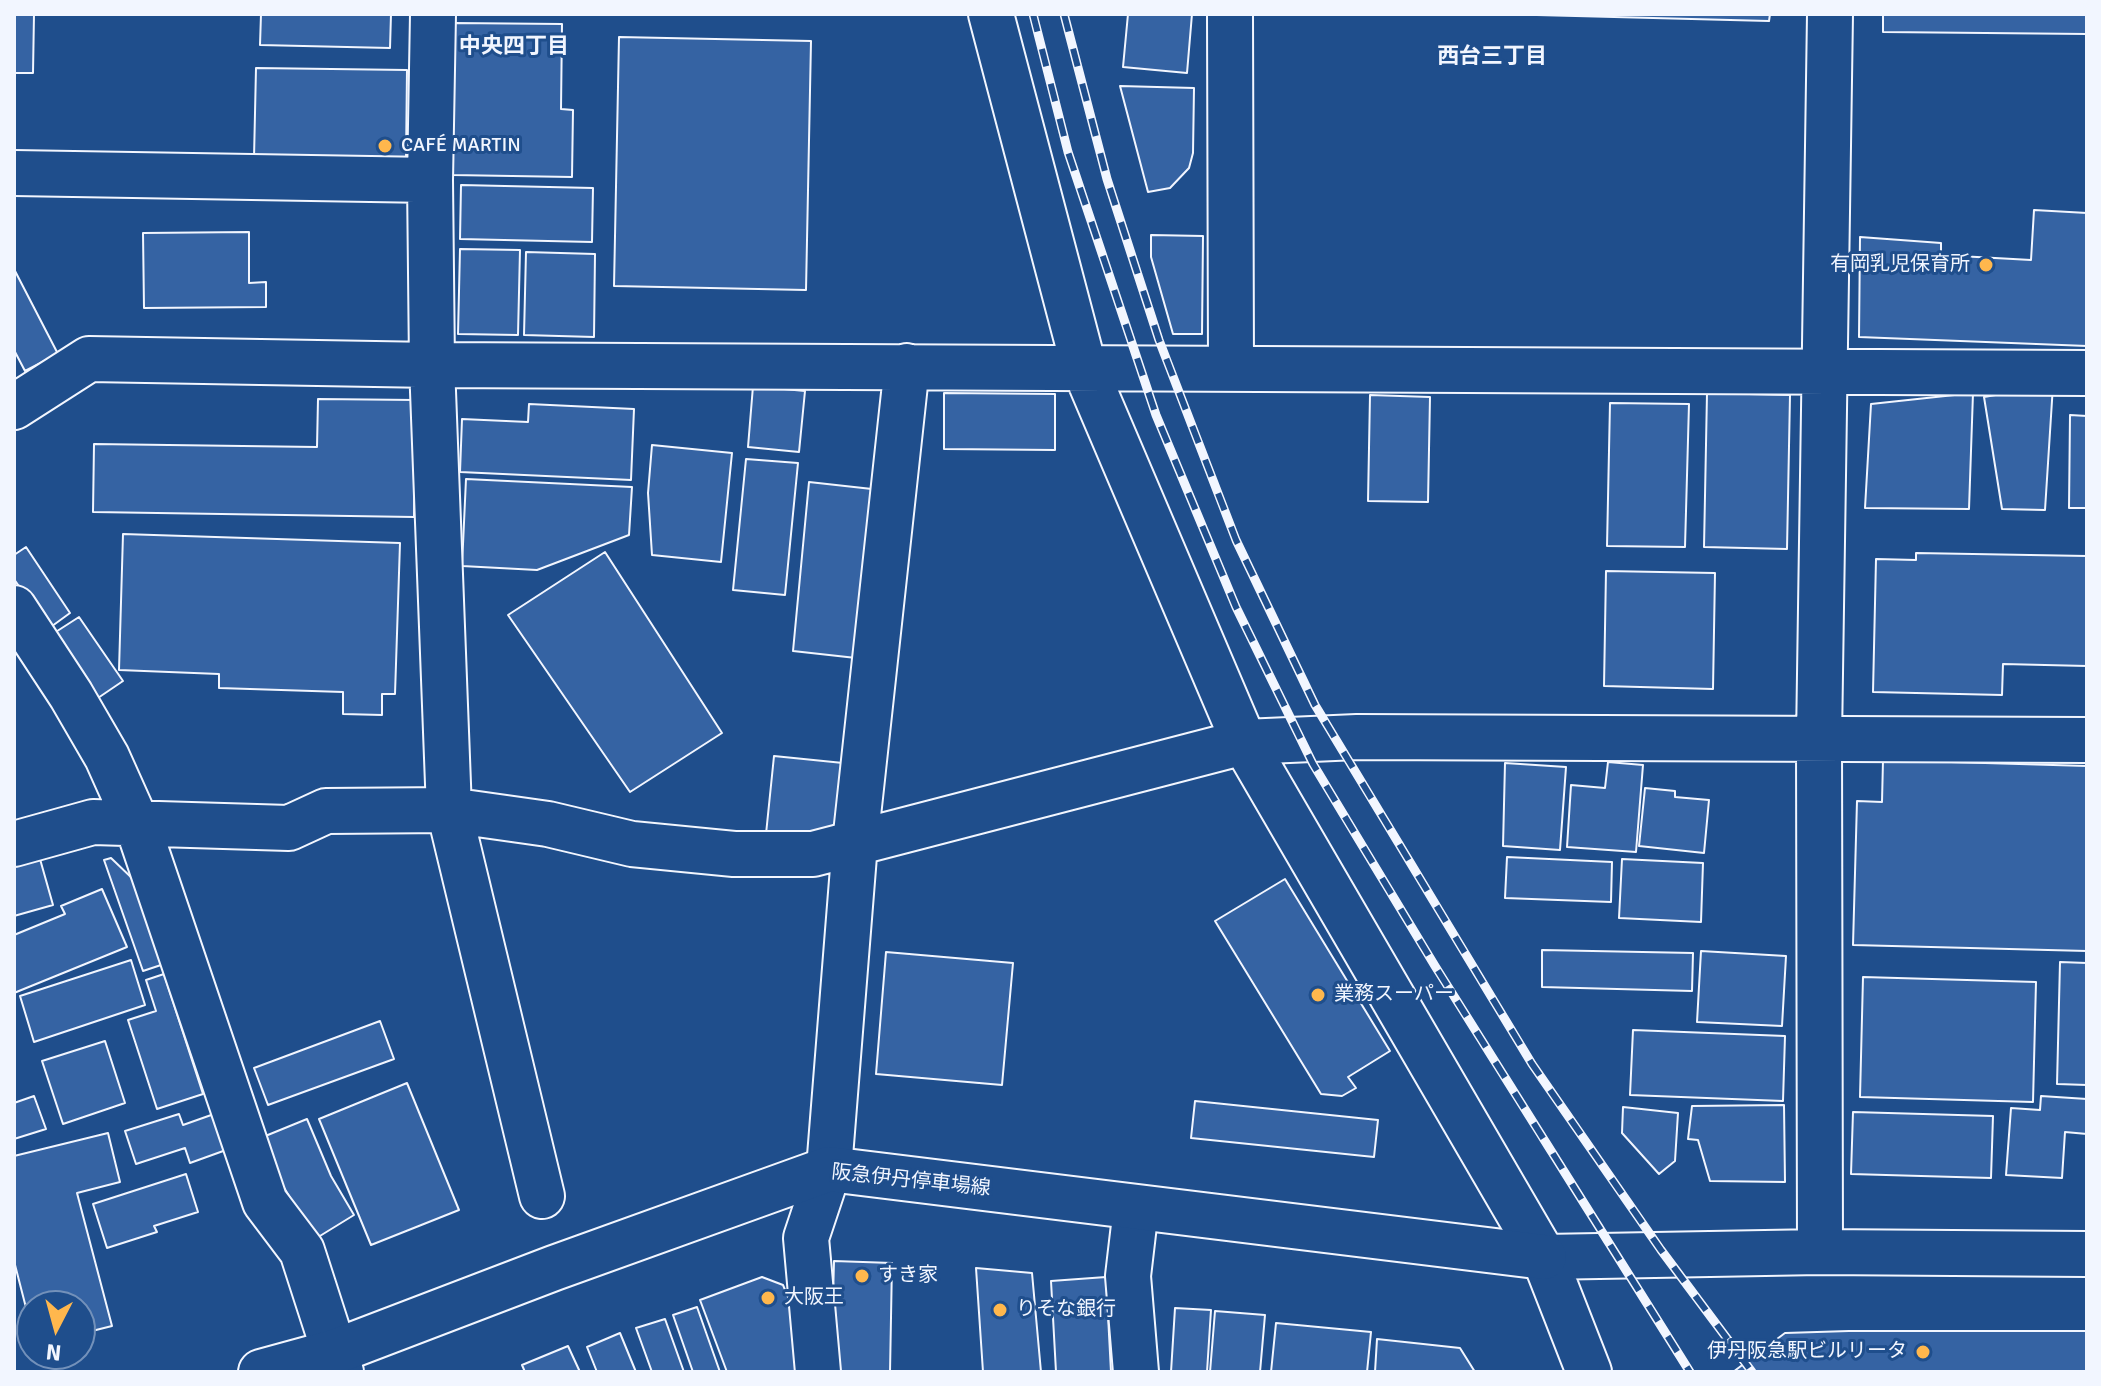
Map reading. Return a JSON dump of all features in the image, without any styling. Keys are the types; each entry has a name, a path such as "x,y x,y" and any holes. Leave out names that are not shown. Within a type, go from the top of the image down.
{"street":[{"path":"433,14 430,180 432,365 449,810 542,1196"},
{"path":"991,14 1084,367 1244,742 1544,1257 1589,1372"},
{"path":"1230,14 1231,368"},
{"path":"1820,1252 1819,739 1830,14"},
{"path":"14,173 430,180"},
{"path":"17,399 89,359 432,365 2087,373"},
{"path":"818,1372 806,1238 829,1169 855,843 907,366"},
{"path":"14,608 107,757 137,824 265,1202 302,1251 338,1362"},
{"path":"14,844 93,822 289,828 326,811 449,810 548,824 632,844 734,854 813,854 1244,742 1357,737 2087,740"},
{"name":"阪急伊丹停車場線","path":"261,1372 338,1362 554,1268 829,1169 1544,1257 1820,1252 2087,1254"},
{"path":"1136,1208 1128,1276 1136,1372"}],"building":[{"path":"14,14 34,14 33,73 14,73"},
{"path":"261,14 391,14 390,48 260,45"},
{"path":"1128,14 1192,14 1187,73 1123,67"},
{"path":"1498,14 1770,14 1769,21"},
{"path":"1883,14 2087,14 2087,34 1883,32"},
{"path":"454,23 562,24 561,109 573,110 572,177 452,175"},
{"path":"619,37 811,41 806,290 614,286"},
{"path":"256,68 407,70 406,160 254,158"},
{"path":"1120,86 1194,88 1193,153 1189,168 1170,188 1148,192"},
{"path":"461,185 593,188 592,242 460,239"},
{"path":"2034,210 2087,213 2087,346 1859,337 1860,237 1941,243 1941,255 2031,260"},
{"path":"249,232 249,283 266,282 266,307 144,308 143,233"},
{"path":"1151,235 1203,236 1202,334 1173,334 1151,257"},
{"path":"460,249 520,250 518,335 458,334"},
{"path":"526,252 595,254 594,337 524,335"},
{"path":"14,269 58,354 25,371 14,350"},
{"path":"2053,385 2045,510 2002,509 1984,397"},
{"path":"753,386 805,391 799,452 748,447"},
{"path":"944,393 1055,394 1055,450 944,449"},
{"path":"1707,393 1790,395 1787,549 1704,547"},
{"path":"1973,393 1969,509 1865,508 1871,404"},
{"path":"1370,395 1430,397 1428,502 1368,501"},
{"path":"318,399 415,400 414,517 93,512 94,444 317,447"},
{"path":"1610,403 1689,404 1685,547 1607,546"},
{"path":"529,404 634,409 631,480 460,472 462,419 528,422"},
{"path":"2070,415 2087,416 2087,508 2069,508"},
{"path":"652,445 732,453 721,562 652,555 648,493"},
{"path":"746,459 798,463 785,595 733,590"},
{"path":"466,479 632,487 629,535 537,570 462,566"},
{"path":"809,482 872,489 856,658 793,651"},
{"path":"123,534 400,543 395,694 382,694 382,715 343,714 343,692 219,688 219,674 119,670"},
{"path":"26,547 70,613 48,629 14,579 14,555"},
{"path":"605,552 722,733 630,792 508,615"},
{"path":"1916,553 2087,556 2087,666 2003,664 2002,695 1873,692 1876,559 1916,560"},
{"path":"1606,571 1715,573 1713,689 1604,686"},
{"path":"79,617 123,681 95,700 51,635"},
{"path":"774,756 843,763 837,823 810,839 766,834"},
{"path":"1883,760 2087,766 2087,951 1853,945 1857,801 1882,802"},
{"path":"1608,762 1643,765 1636,852 1567,847 1571,785 1605,788"},
{"path":"1505,763 1566,767 1560,850 1503,846"},
{"path":"1645,788 1675,791 1675,797 1709,800 1704,853 1639,846"},
{"path":"1507,857 1612,862 1611,902 1505,898"},
{"path":"111,858 135,881 164,964 143,971 104,860"},
{"path":"40,859 53,905 14,916 14,867"},
{"path":"1622,859 1703,863 1701,922 1619,918"},
{"path":"1285,879 1390,1051 1348,1077 1356,1088 1342,1096 1321,1094 1215,921"},
{"path":"102,889 127,947 14,993 14,935 65,914 61,906"},
{"path":"1542,950 1693,953 1692,991 1542,987"},
{"path":"1701,951 1786,956 1782,1026 1697,1022"},
{"path":"886,952 1013,963 1002,1085 876,1074"},
{"path":"131,960 145,1005 34,1042 20,996"},
{"path":"2060,962 2087,963 2087,1085 2057,1084"},
{"path":"164,974 203,1094 157,1109 128,1020 156,1011 146,980"},
{"path":"1863,977 2036,982 2033,1102 1860,1097"},
{"path":"380,1021 394,1059 268,1105 254,1068"},
{"path":"1633,1030 1785,1036 1783,1101 1630,1095"},
{"path":"105,1041 125,1103 63,1124 42,1061"},
{"path":"407,1083 459,1210 371,1245 319,1119"},
{"path":"34,1096 46,1129 14,1139 14,1103"},
{"path":"2041,1096 2087,1099 2087,1134 2065,1132 2062,1178 2006,1175 2011,1108 2040,1110"},
{"path":"1195,1101 1378,1120 1374,1157 1191,1138"},
{"path":"1784,1105 1785,1182 1710,1181 1698,1140 1688,1139 1692,1106"},
{"path":"1623,1107 1678,1113 1675,1161 1659,1174 1622,1133"},
{"path":"1853,1112 1993,1116 1991,1178 1851,1174"},
{"path":"179,1114 183,1125 214,1114 226,1150 190,1163 185,1148 136,1164 125,1131"},
{"path":"307,1119 331,1176 354,1215 315,1239 266,1158 258,1139"},
{"path":"108,1133 120,1182 77,1193 112,1326 96,1330 96,1290 21,1290 14,1261 14,1156"},
{"path":"186,1174 198,1212 154,1226 157,1232 107,1248 93,1204"},
{"path":"834,1261 892,1263 890,1372 831,1372"},
{"path":"976,1268 1032,1273 1041,1372 983,1372"},
{"path":"762,1277 783,1285 793,1309 798,1372 727,1372 700,1300"},
{"path":"1106,1277 1111,1372 1056,1372 1051,1281"},
{"path":"697,1307 720,1372 693,1372 673,1315"},
{"path":"1175,1308 1211,1310 1207,1372 1171,1372"},
{"path":"1215,1311 1265,1315 1260,1372 1210,1372"},
{"path":"665,1319 684,1372 652,1372 636,1328"},
{"path":"1276,1323 1371,1332 1367,1372 1271,1372"},
{"name":"伊丹阪急駅ビルリータ","path":"2087,1331 2087,1372 1733,1372 1785,1333"},
{"path":"620,1333 636,1372 597,1372 587,1347"},
{"path":"1377,1339 1460,1348 1475,1372 1375,1372"},
{"path":"568,1346 580,1372 525,1372 522,1365"}],"railway":[{"path":"1033,14 1068,152 1156,415 1236,607 1313,764 1435,966 1690,1372"},
{"path":"1064,14 1107,179 1159,340 1236,540 1315,705 1532,1064 1661,1250 1752,1372"}],"place":[{"name":"CAFÉ MARTIN","path":"385,146"},
{"name":"有岡乳児保育所","path":"1986,265"},
{"name":"業務スーパー","path":"1318,995"},
{"name":"すき家","path":"862,1276"},
{"name":"大阪王","path":"768,1298"},
{"name":"りそな銀行","path":"1000,1310"},
{"name":"伊丹阪急駅ビルリータ","path":"1923,1352"}],"district":[{"name":"中央四丁目","path":"514,47"},
{"name":"西台三丁目","path":"1492,57"}]}
